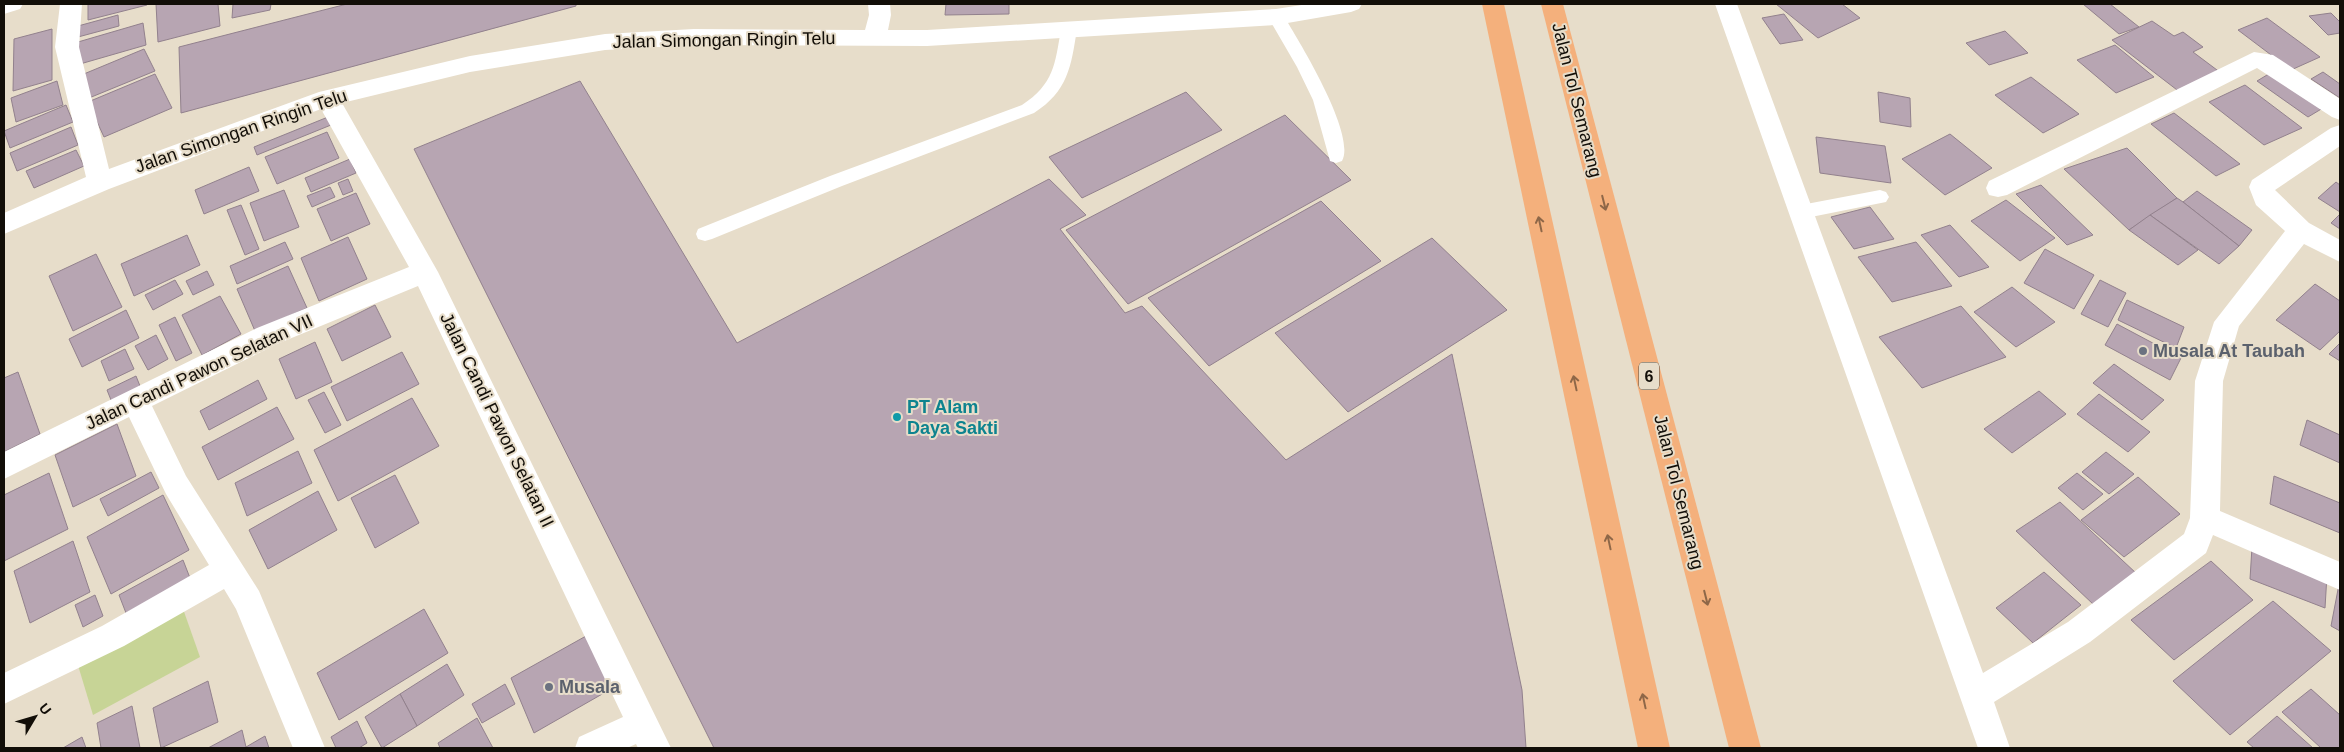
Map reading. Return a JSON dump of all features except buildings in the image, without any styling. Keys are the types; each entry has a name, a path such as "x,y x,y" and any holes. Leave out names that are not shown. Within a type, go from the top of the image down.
{"highway":[{"path":"1493,4 1654,748"},
{"name":"Jalan Tol Semarang","path":"1552,4 1745,748"}],"street":[{"path":"4,6 12,4"},
{"path":"71,4 68,47 100,182"},
{"path":"874,38 880,15 879,4"},
{"name":"Jalan Simongan Ringin Telu","path":"4,224 100,182 327,98 470,64 605,42 694,37 927,38 1069,29 1351,4"},
{"path":"1726,4 1994,748"},
{"path":"1998,188 2254,60 2265,61 2340,111"},
{"name":"Jalan Candi Pawon Selatan II","path":"327,98 425,272 650,736"},
{"path":"2340,134 2261,187 2265,198 2300,230 2340,252"},
{"path":"1975,696 2079,632 2195,543 2205,518 2209,381 2227,322 2300,230"},
{"name":"Jalan Candi Pawon Selatan VII","path":"4,466 267,336 425,272"},
{"path":"136,402 176,485 248,601 309,748"},
{"path":"2205,518 2340,576"},
{"path":"4,690 113,636 229,570"},
{"path":"591,748 650,736"}],"lane":[{"path":"1273,10 1315,81 1322,97 1332,126 1336,156"},
{"path":"705,234 836,181 1028,109 1042,101 1060,78 1069,29"},
{"path":"1801,212 1880,196"}],"green space":[{"path":"182,606 200,657 93,715 77,662"}],"place":[{"name":"Musala At Taubah","path":"2143,351"},
{"name":"PT Alam Daya Sakti","path":"897,417"},
{"name":"Musala","path":"549,687"}]}
